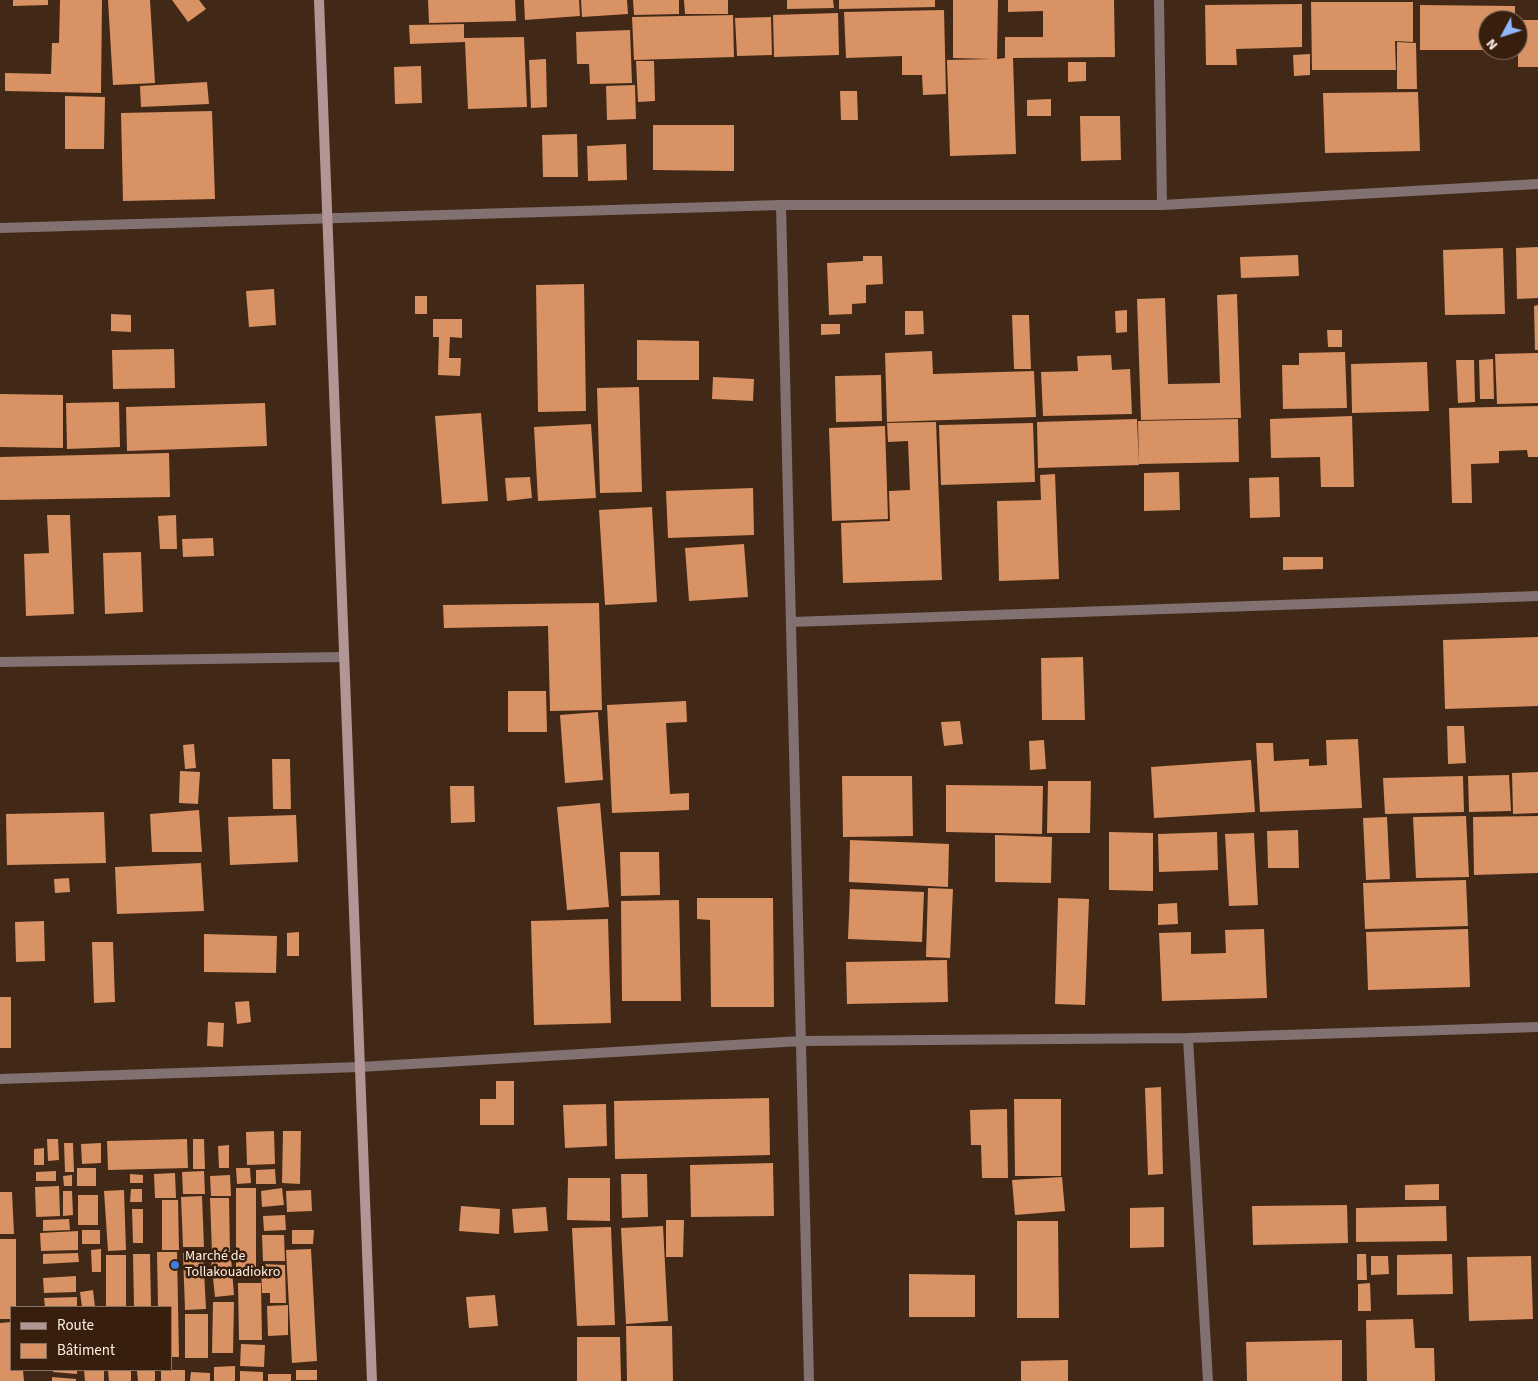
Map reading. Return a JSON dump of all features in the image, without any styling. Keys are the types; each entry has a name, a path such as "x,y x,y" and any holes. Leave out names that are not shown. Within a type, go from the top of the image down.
{"street":[{"path":"319,0 372,1381"},
{"path":"1159,0 1162,205"},
{"path":"0,228 782,205 1162,205 1538,184"},
{"path":"782,205 809,1381"},
{"path":"792,622 1538,596"},
{"path":"0,662 344,657"},
{"path":"0,1079 360,1066 801,1041 1188,1038 1538,1027"},
{"path":"1188,1038 1208,1381"}],"building":[{"path":"13,0 48,0 48,5 13,6"},
{"path":"60,0 102,0 101,93 5,91 5,73 51,74 52,43 59,43"},
{"path":"108,0 150,0 155,83 113,85"},
{"path":"172,0 199,0 206,9 188,22"},
{"path":"428,0 515,0 516,21 429,23"},
{"path":"524,0 579,0 580,16 525,20"},
{"path":"581,0 627,0 628,14 582,17"},
{"path":"633,0 679,0 679,14 634,15"},
{"path":"684,0 728,0 728,14 685,14"},
{"path":"787,0 833,0 834,8 787,9"},
{"path":"839,0 935,0 935,7 839,9"},
{"path":"953,0 998,0 997,59 1005,58 1005,37 1043,37 1043,11 1008,12 1008,0 1114,0 1115,57 1013,58 1016,154 950,156 947,60 992,59 953,58"},
{"path":"1311,2 1413,2 1413,42 1395,41 1396,70 1312,70"},
{"path":"1302,4 1302,47 1236,49 1237,65 1206,65 1205,5"},
{"path":"1420,5 1515,6 1515,10 1478,10 1478,50 1420,50"},
{"path":"944,10 946,94 923,95 922,75 902,75 902,56 846,58 844,12"},
{"path":"838,13 839,55 774,57 773,15"},
{"path":"733,15 734,57 634,60 632,17"},
{"path":"771,17 772,55 737,56 735,18"},
{"path":"1528,20 1538,20 1538,67 1518,67 1518,60 1528,60"},
{"path":"464,24 464,38 524,37 527,107 468,109 465,42 410,44 409,25"},
{"path":"630,30 632,83 590,84 589,64 577,64 576,32"},
{"path":"1397,42 1416,43 1417,89 1397,89"},
{"path":"1310,54 1310,75 1294,76 1293,55"},
{"path":"546,59 547,107 531,108 529,60"},
{"path":"636,61 654,61 655,101 638,102"},
{"path":"1068,62 1086,62 1086,81 1068,82"},
{"path":"421,66 422,103 395,104 394,67"},
{"path":"207,82 209,104 141,107 140,86"},
{"path":"635,85 636,119 607,120 606,86"},
{"path":"840,91 857,91 858,120 841,120"},
{"path":"1418,92 1420,151 1325,153 1323,93"},
{"path":"65,96 105,97 104,149 65,149"},
{"path":"1051,99 1051,116 1027,116 1027,100"},
{"path":"212,111 215,199 123,201 121,113"},
{"path":"1080,116 1120,116 1121,160 1081,161"},
{"path":"653,125 734,125 734,171 653,170"},
{"path":"577,134 578,177 543,177 542,135"},
{"path":"626,144 627,180 588,181 587,146"},
{"path":"1538,247 1538,298 1517,299 1516,248"},
{"path":"1503,248 1505,314 1445,315 1443,250"},
{"path":"1298,255 1299,276 1241,278 1240,257"},
{"path":"863,256 882,256 883,284 866,285 866,303 852,304 852,314 829,315 827,263 863,261"},
{"path":"584,284 586,411 538,412 536,285"},
{"path":"274,289 276,325 249,327 246,291"},
{"path":"1237,294 1241,418 1141,420 1137,299 1165,298 1168,384 1220,383 1217,295"},
{"path":"415,296 427,296 427,314 415,314"},
{"path":"1538,305 1538,350 1535,350 1534,306"},
{"path":"1127,310 1127,332 1116,333 1115,311"},
{"path":"905,311 923,311 924,334 905,335"},
{"path":"111,314 131,315 131,332 111,331"},
{"path":"1012,315 1029,315 1031,369 1014,369"},
{"path":"433,319 462,319 462,338 450,337 449,358 461,358 460,376 438,375 439,337 433,337"},
{"path":"821,324 840,324 840,334 821,335"},
{"path":"1327,330 1342,330 1342,347 1328,347"},
{"path":"637,340 699,341 699,380 637,380"},
{"path":"174,349 175,388 113,389 112,350"},
{"path":"932,351 933,374 1034,371 1036,417 887,422 885,353"},
{"path":"1345,352 1347,408 1283,409 1282,365 1299,365 1299,353"},
{"path":"1538,353 1538,403 1497,404 1495,354"},
{"path":"1111,355 1112,370 1130,369 1132,414 1043,416 1041,372 1078,371 1077,356"},
{"path":"1493,359 1494,399 1480,399 1479,360"},
{"path":"1456,360 1474,360 1475,402 1458,403"},
{"path":"1427,362 1429,411 1352,413 1351,364"},
{"path":"881,375 882,421 836,422 835,376"},
{"path":"713,377 754,379 753,401 712,399"},
{"path":"639,387 642,492 600,493 597,388"},
{"path":"0,394 63,395 63,448 0,447"},
{"path":"119,402 120,447 67,449 66,403"},
{"path":"265,403 267,446 127,451 126,407"},
{"path":"1538,406 1538,457 1528,457 1527,450 1499,451 1499,463 1471,464 1472,503 1452,503 1449,408"},
{"path":"481,413 488,501 442,504 435,416"},
{"path":"1352,416 1354,487 1321,487 1320,457 1271,458 1270,419"},
{"path":"1137,419 1139,465 1038,468 1037,422"},
{"path":"1238,419 1239,462 1139,464 1138,421"},
{"path":"936,422 942,580 843,583 841,523 890,521 889,491 910,490 908,441 888,442 887,423"},
{"path":"1033,423 1035,482 941,485 939,425"},
{"path":"591,424 596,498 538,501 534,427"},
{"path":"885,426 888,519 832,521 829,428"},
{"path":"169,453 170,497 0,500 0,457"},
{"path":"1179,472 1180,510 1144,511 1144,473"},
{"path":"1055,474 1059,579 999,581 997,501 1041,500 1040,475"},
{"path":"530,477 532,498 507,501 505,478"},
{"path":"1279,477 1280,517 1250,518 1249,478"},
{"path":"753,488 754,535 668,538 666,491"},
{"path":"652,507 657,602 605,605 599,510"},
{"path":"47,515 70,515 74,614 26,616 24,554 49,553"},
{"path":"176,515 177,549 160,549 158,516"},
{"path":"213,538 214,556 183,557 182,539"},
{"path":"744,544 748,597 689,601 685,548"},
{"path":"141,552 143,612 105,614 103,553"},
{"path":"1283,557 1323,557 1323,569 1283,570"},
{"path":"599,603 602,710 550,711 548,626 444,628 443,605"},
{"path":"1538,637 1538,706 1445,709 1443,640"},
{"path":"1083,657 1085,720 1042,720 1041,658"},
{"path":"508,691 546,691 547,732 508,732"},
{"path":"686,701 687,722 666,723 670,794 689,793 689,810 612,813 607,705"},
{"path":"598,712 603,780 565,783 560,715"},
{"path":"960,721 963,744 944,746 941,722"},
{"path":"1447,726 1464,726 1466,763 1448,764"},
{"path":"1358,739 1362,808 1260,812 1256,743 1273,743 1274,761 1309,759 1309,766 1327,765 1326,740"},
{"path":"1044,740 1046,769 1030,770 1029,741"},
{"path":"194,744 196,768 185,769 183,745"},
{"path":"272,759 290,759 291,809 273,809"},
{"path":"1251,760 1255,812 1154,818 1151,767"},
{"path":"180,771 200,772 198,804 179,803"},
{"path":"1538,772 1538,813 1513,814 1512,773"},
{"path":"1509,775 1511,811 1469,812 1468,776"},
{"path":"842,776 912,776 913,836 843,837"},
{"path":"1463,776 1464,812 1385,814 1383,778"},
{"path":"1048,781 1091,781 1090,833 1047,833"},
{"path":"946,785 1043,786 1042,834 946,832"},
{"path":"450,786 474,786 475,822 451,823"},
{"path":"600,803 609,907 567,910 557,807"},
{"path":"199,810 202,852 152,852 150,814"},
{"path":"104,812 106,863 7,865 6,814"},
{"path":"296,815 298,862 230,865 228,817"},
{"path":"1466,816 1469,877 1416,878 1413,817"},
{"path":"1538,816 1538,873 1474,875 1473,817"},
{"path":"1387,817 1390,879 1366,880 1363,818"},
{"path":"1298,830 1299,868 1268,868 1267,831"},
{"path":"1109,832 1153,833 1153,891 1109,890"},
{"path":"1217,832 1218,870 1159,872 1158,834"},
{"path":"1254,833 1258,905 1229,906 1225,834"},
{"path":"995,835 1052,837 1051,883 995,882"},
{"path":"850,840 949,844 948,887 849,882"},
{"path":"620,852 659,852 660,895 621,896"},
{"path":"201,863 204,911 117,914 115,867"},
{"path":"69,878 70,892 55,893 54,879"},
{"path":"1466,880 1468,926 1365,929 1363,883"},
{"path":"928,888 953,889 950,958 926,957"},
{"path":"850,889 924,892 922,942 848,939"},
{"path":"697,898 773,898 774,1007 711,1007 710,920 697,919"},
{"path":"1058,898 1089,899 1085,1005 1055,1004"},
{"path":"679,900 681,1001 622,1001 621,901"},
{"path":"1177,903 1178,924 1158,925 1158,904"},
{"path":"608,919 611,1023 534,1025 531,921"},
{"path":"44,921 45,961 16,962 15,922"},
{"path":"1264,929 1267,998 1162,1001 1159,933 1191,932 1191,954 1226,953 1225,930"},
{"path":"1468,929 1470,987 1368,990 1366,932"},
{"path":"299,932 299,956 287,956 287,933"},
{"path":"204,934 277,936 276,973 204,972"},
{"path":"92,942 113,942 115,1002 94,1003"},
{"path":"947,960 948,1002 847,1004 846,962"},
{"path":"0,997 11,997 11,1048 0,1048"},
{"path":"249,1001 251,1022 237,1024 235,1002"},
{"path":"208,1022 224,1023 223,1047 207,1046"},
{"path":"496,1081 514,1081 514,1125 480,1125 480,1099 496,1099"},
{"path":"1161,1087 1163,1174 1148,1175 1145,1088"},
{"path":"769,1098 770,1155 615,1159 614,1101"},
{"path":"1014,1099 1061,1099 1061,1176 1015,1176"},
{"path":"606,1104 607,1146 565,1148 563,1105"},
{"path":"1007,1109 1008,1178 982,1178 981,1145 971,1145 970,1110"},
{"path":"274,1131 275,1164 247,1165 246,1132"},
{"path":"283,1131 301,1131 300,1184 282,1183"},
{"path":"47,1139 58,1139 59,1160 48,1161"},
{"path":"187,1139 188,1168 108,1170 107,1141"},
{"path":"193,1139 204,1139 205,1169 193,1169"},
{"path":"64,1143 73,1143 74,1172 65,1172"},
{"path":"101,1143 101,1163 82,1164 81,1144"},
{"path":"229,1145 229,1168 219,1168 218,1146"},
{"path":"44,1148 44,1165 34,1165 34,1149"},
{"path":"773,1163 774,1216 691,1217 690,1165"},
{"path":"77,1168 96,1168 96,1186 77,1186"},
{"path":"236,1168 250,1168 251,1183 237,1184"},
{"path":"275,1169 276,1184 256,1184 256,1170"},
{"path":"56,1171 56,1181 36,1181 36,1172"},
{"path":"204,1171 205,1194 183,1194 182,1172"},
{"path":"175,1173 176,1198 155,1198 154,1174"},
{"path":"130,1174 143,1175 143,1183 130,1183"},
{"path":"621,1174 647,1174 648,1217 622,1218"},
{"path":"72,1175 72,1186 64,1186 63,1176"},
{"path":"230,1175 231,1196 211,1196 210,1176"},
{"path":"1062,1177 1065,1211 1015,1215 1012,1180"},
{"path":"568,1178 610,1178 610,1221 567,1220"},
{"path":"1439,1184 1439,1200 1405,1200 1405,1185"},
{"path":"59,1186 60,1216 36,1217 35,1187"},
{"path":"236,1188 256,1188 256,1274 236,1274"},
{"path":"282,1188 284,1205 262,1207 261,1191"},
{"path":"131,1189 142,1189 142,1202 130,1202"},
{"path":"124,1190 126,1250 108,1251 104,1191"},
{"path":"311,1190 312,1211 287,1212 286,1191"},
{"path":"63,1191 72,1191 73,1215 63,1216"},
{"path":"0,1192 12,1192 14,1234 0,1234"},
{"path":"78,1195 98,1195 98,1225 78,1225"},
{"path":"202,1196 204,1247 183,1247 181,1197"},
{"path":"210,1198 229,1198 230,1252 212,1253"},
{"path":"162,1200 178,1200 179,1250 162,1250"},
{"path":"1347,1205 1348,1243 1253,1245 1252,1206"},
{"path":"461,1206 500,1209 499,1234 459,1231"},
{"path":"1446,1206 1447,1241 1356,1242 1356,1208"},
{"path":"546,1207 548,1231 514,1233 512,1209"},
{"path":"1164,1207 1164,1247 1130,1248 1130,1208"},
{"path":"132,1209 143,1209 143,1243 133,1243"},
{"path":"285,1215 286,1230 264,1231 263,1216"},
{"path":"69,1219 70,1230 43,1231 43,1220"},
{"path":"666,1220 684,1220 683,1257 666,1257"},
{"path":"1017,1221 1058,1221 1059,1318 1017,1318"},
{"path":"663,1226 668,1321 626,1324 621,1228"},
{"path":"611,1227 615,1325 577,1326 572,1228"},
{"path":"82,1230 100,1230 100,1244 82,1244"},
{"path":"292,1230 314,1230 313,1244 292,1244"},
{"path":"78,1231 78,1250 41,1251 40,1233"},
{"path":"262,1235 284,1235 285,1261 263,1261"},
{"path":"0,1239 16,1239 16,1306 10,1306 10,1319 0,1319"},
{"path":"101,1249 101,1272 92,1272 91,1250"},
{"path":"311,1249 317,1361 292,1363 286,1250"},
{"path":"157,1252 177,1252 179,1357 172,1357 172,1306 158,1306"},
{"path":"203,1252 206,1309 185,1310 183,1253"},
{"path":"78,1253 79,1262 43,1264 43,1254"},
{"path":"133,1254 150,1254 151,1306 134,1306"},
{"path":"1357,1254 1366,1254 1367,1280 1357,1280"},
{"path":"1452,1254 1453,1294 1397,1295 1397,1255"},
{"path":"106,1255 126,1255 126,1306 106,1306"},
{"path":"1371,1256 1388,1256 1389,1274 1371,1275"},
{"path":"1531,1256 1533,1319 1469,1321 1467,1257"},
{"path":"231,1257 234,1295 215,1297 211,1259"},
{"path":"261,1264 285,1265 286,1303 270,1303 270,1293 262,1293"},
{"path":"909,1274 975,1275 975,1317 909,1317"},
{"path":"76,1276 76,1292 44,1293 43,1278"},
{"path":"238,1283 261,1283 262,1340 239,1340"},
{"path":"1370,1283 1371,1311 1358,1311 1358,1284"},
{"path":"93,1290 95,1306 82,1306 80,1292"},
{"path":"495,1295 498,1326 469,1328 466,1297"},
{"path":"77,1297 77,1306 45,1306 44,1298"},
{"path":"213,1302 234,1302 233,1353 212,1353"},
{"path":"288,1305 288,1335 268,1336 267,1306"},
{"path":"185,1314 208,1314 208,1358 185,1358"},
{"path":"1413,1319 1415,1348 1434,1348 1435,1381 1367,1381 1366,1320"},
{"path":"10,1322 10,1371 23,1371 24,1381 0,1381 0,1323"},
{"path":"626,1326 672,1326 673,1381 627,1381"},
{"path":"577,1337 620,1337 621,1381 577,1381"},
{"path":"1342,1340 1342,1381 1247,1381 1246,1342"},
{"path":"241,1344 265,1345 264,1367 240,1366"},
{"path":"1068,1360 1068,1381 1021,1381 1021,1361"},
{"path":"235,1366 235,1381 214,1381 214,1367"},
{"path":"185,1370 185,1381 161,1381 161,1371"},
{"path":"296,1370 317,1370 317,1380 296,1380"},
{"path":"77,1371 77,1374 53,1372"},
{"path":"84,1371 104,1371 104,1381 85,1381"},
{"path":"108,1371 131,1371 131,1381 109,1381"},
{"path":"137,1371 155,1371 155,1381 138,1381"},
{"path":"240,1371 263,1372 263,1381 240,1381"},
{"path":"191,1372 210,1373 210,1381 190,1381"},
{"path":"268,1374 291,1374 291,1381 268,1381"},
{"path":"52,1377 76,1379 76,1381 52,1381"}],"place":[{"name":"Marché de Tollakouadiokro","path":"175,1265"}]}
